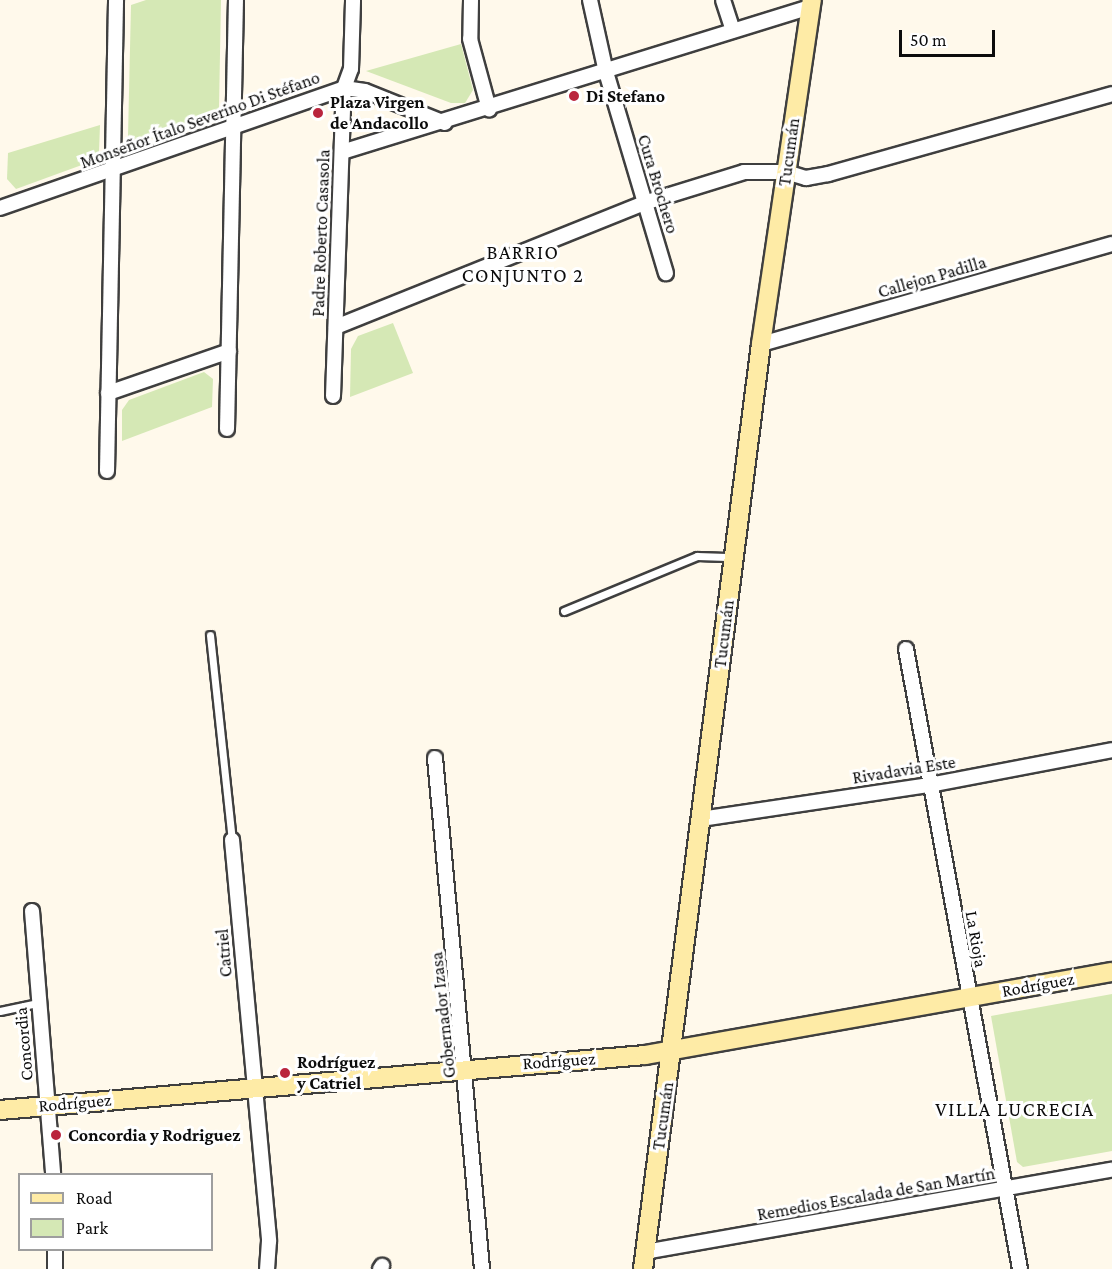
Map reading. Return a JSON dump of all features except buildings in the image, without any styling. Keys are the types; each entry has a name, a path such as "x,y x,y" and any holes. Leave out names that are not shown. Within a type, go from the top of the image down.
{"main road":[{"name":"Tucumán","path":"644,1261 761,344 811,4"},
{"name":"Rodríguez","path":"0,1110 466,1067 672,1051 1112,972"}],"street":[{"path":"107,471 116,0"},
{"path":"227,429 236,0"},
{"name":"Padre Roberto Casasola","path":"333,396 344,88 351,69 353,0"},
{"path":"471,0 470,39 489,109"},
{"name":"Cura Brochero","path":"590,0 606,72 666,273"},
{"path":"723,0 733,30"},
{"path":"342,152 445,123 811,4"},
{"name":"Monseñor Ítalo Severino Di Stéfano","path":"0,208 111,171 233,124 344,88 365,92 445,123"},
{"path":"336,327 644,203 744,172 786,172 806,178 828,174 1112,94"},
{"name":"Callejon Padilla","path":"761,344 1112,244"},
{"path":"108,393 229,351"},
{"name":"La Rioja","path":"906,650 929,785 1020,1269"},
{"name":"Rivadavia Este","path":"701,819 929,785 1112,750"},
{"name":"Gobernador Izasa","path":"435,758 466,1067 482,1269"},
{"name":"Catriel","path":"232,840 269,1241 267,1269"},
{"name":"Concordia","path":"32,911 53,1173"},
{"name":"Remedios Escalada de San Martín","path":"644,1261 1112,1170"},
{"path":"55,1251 55,1269"}],"lane":[{"path":"564,612 697,556 734,557"},
{"name":"Catriel","path":"210,635 232,840"},
{"path":"0,1011 39,1003"}],"green space":[{"path":"146,0 221,0 219,108 211,117 137,144 128,136 131,5"},
{"path":"461,44 473,90 465,103 451,103 366,71"},
{"path":"100,125 99,152 90,162 16,189 7,179 8,153"},
{"path":"393,323 413,373 350,397 351,349 358,336"},
{"path":"204,372 213,379 212,407 122,441 122,410 129,400"},
{"path":"1112,994 1112,1151 1023,1167 1017,1162 991,1016"}],"place":[{"name":"Di Stefano","path":"574,96"},
{"name":"Plaza Virgen de Andacollo","path":"318,113"},
{"name":"Rodríguez y Catriel","path":"285,1073"},
{"name":"Concordia y Rodriguez","path":"56,1135"}],"district":[{"name":"BARRIO CONJUNTO 2","path":"523,264"},
{"name":"VILLA LUCRECIA","path":"1015,1109"}]}
